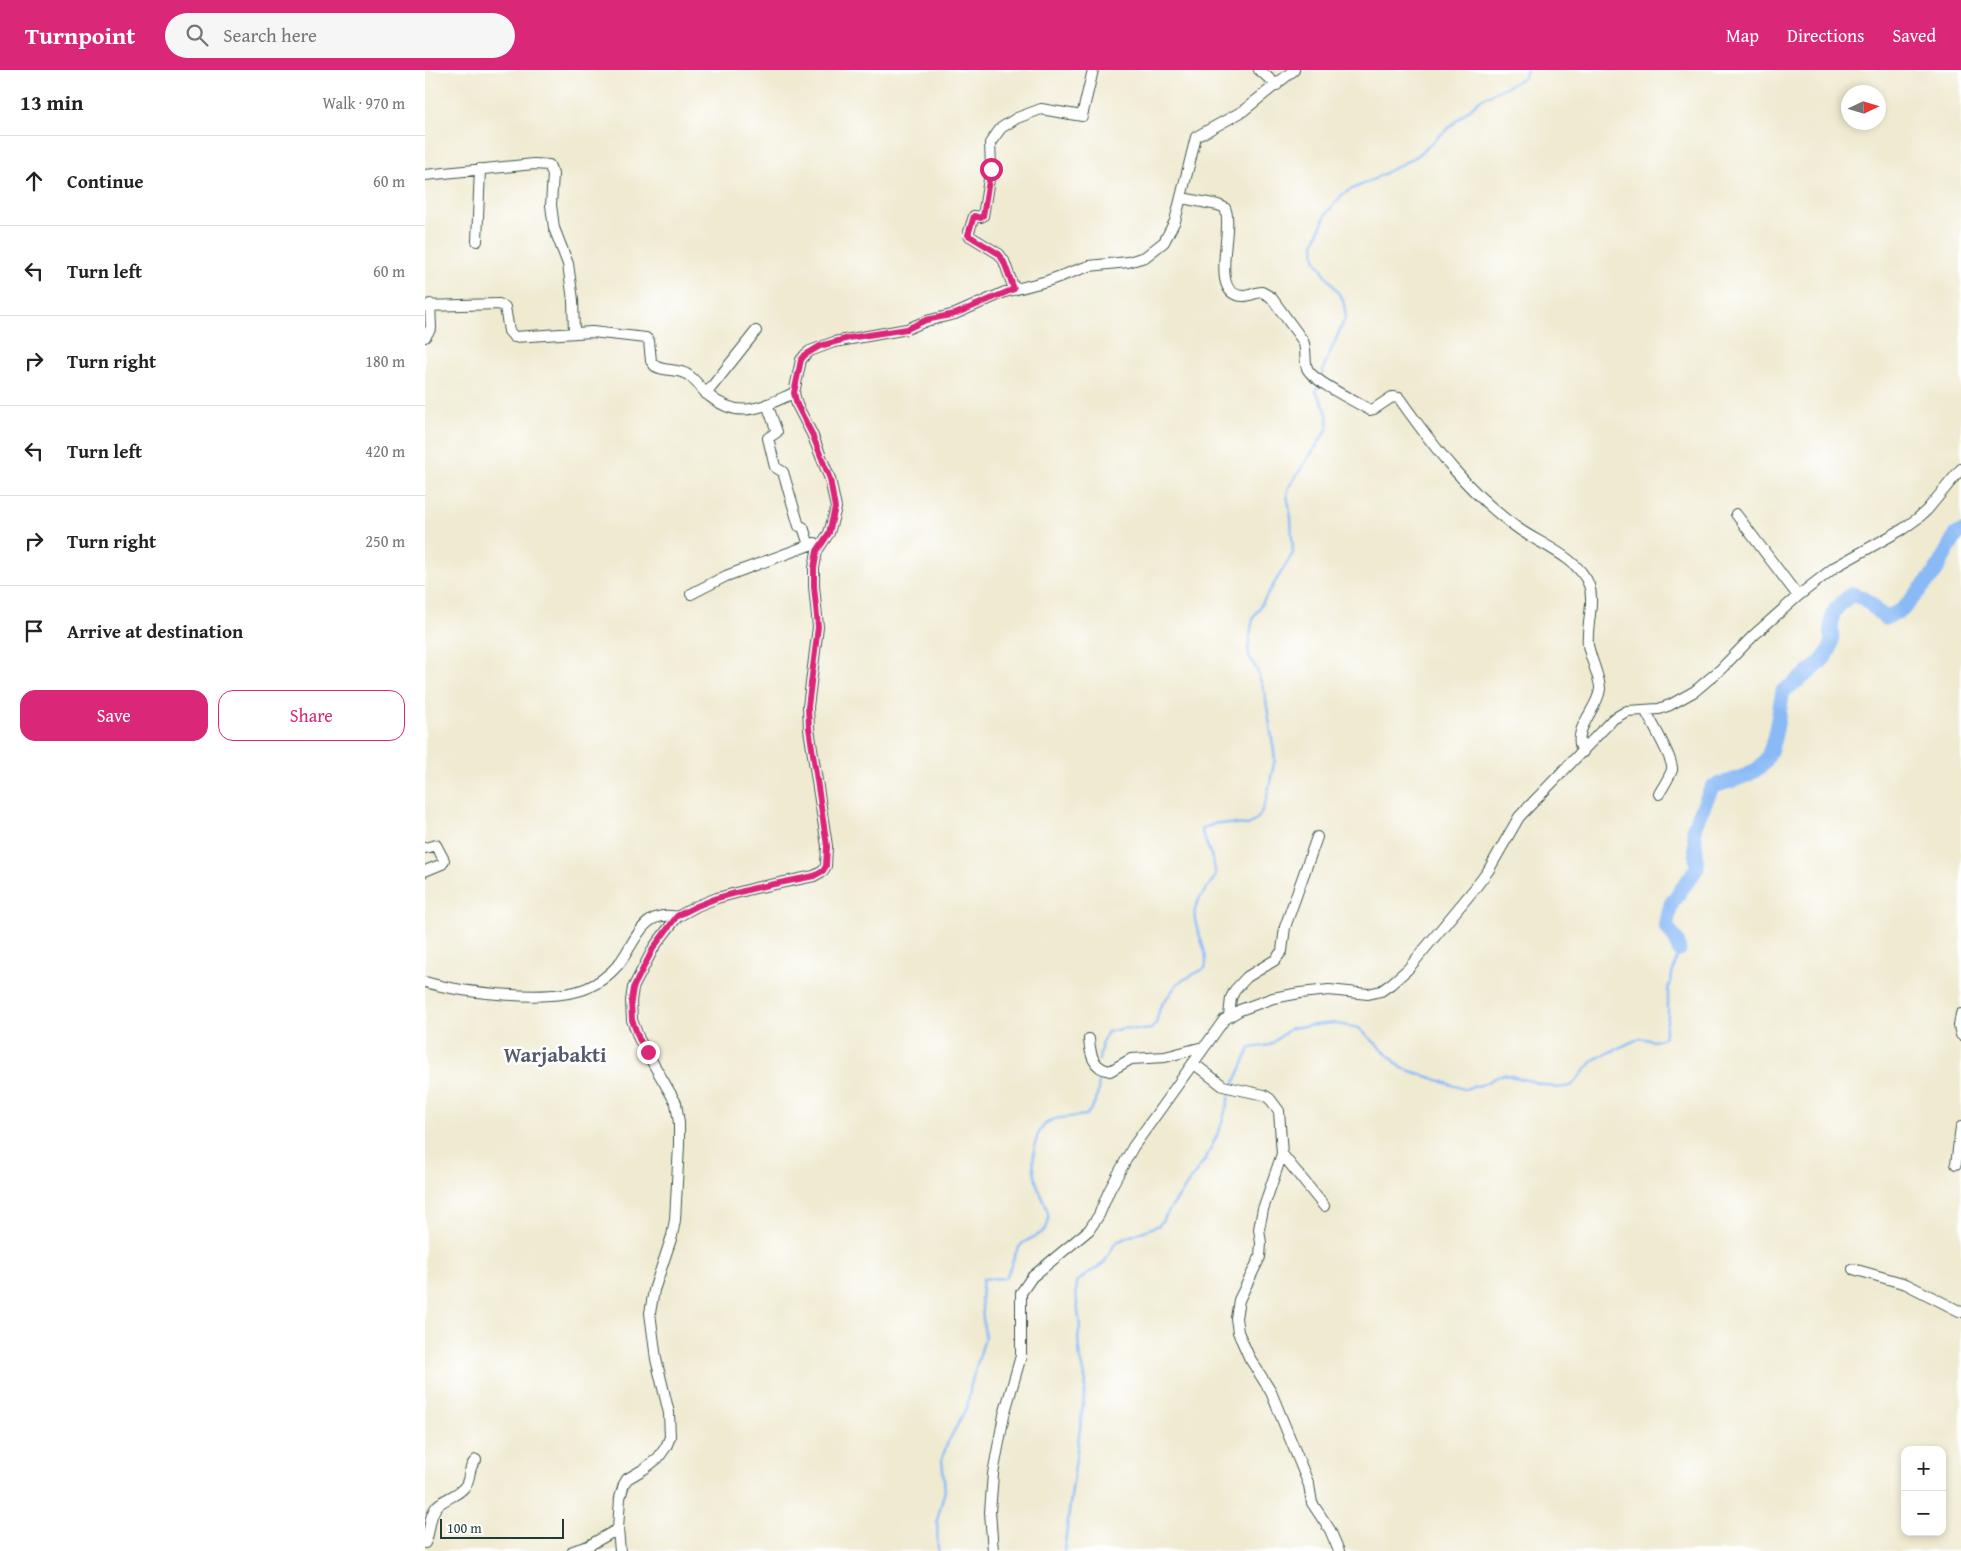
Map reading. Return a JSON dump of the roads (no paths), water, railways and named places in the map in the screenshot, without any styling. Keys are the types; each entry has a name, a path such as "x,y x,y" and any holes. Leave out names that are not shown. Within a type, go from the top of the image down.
{"street":[{"path":"1014,289 999,254 968,235 974,216 981,218 983,216 991,167 990,143 1006,124 1039,109 1082,116 1093,70"},
{"path":"1259,70 1277,85"},
{"path":"620,1551 618,1529 620,1498 624,1484 627,1479 644,1469 657,1458 668,1443 671,1430 650,1313 654,1290 672,1236 675,1220 679,1123 676,1103 639,1039 631,1010 633,988 654,947 677,916 717,898 814,876 823,871 826,866 827,846 808,717 818,627 814,568 817,551 829,533 835,513 833,490 812,434 797,405 794,393 801,360 810,351 849,338 907,329 926,320 955,314 1014,289 1097,264 1128,262 1145,256 1169,236 1175,222 1195,137 1243,111 1294,70"},
{"path":"425,175 534,164 545,164 550,167 553,174 551,205 554,228 568,264 573,300 574,333"},
{"path":"477,241 480,169"},
{"path":"1182,198 1225,208 1227,222 1226,255 1223,270 1224,282 1233,294 1241,296 1262,292 1271,297 1303,341 1306,349 1307,370 1313,376 1371,410 1392,397 1399,398 1467,485 1519,529 1550,547 1581,571 1586,578 1591,594 1588,643 1591,661 1599,681 1600,690 1580,733 1579,741 1583,752"},
{"path":"425,337 431,328 427,305 501,304 505,308 509,331 514,337 601,333 646,338 649,340 651,361 655,366 686,374 706,394 717,402 733,409 744,411 794,393"},
{"path":"706,394 756,331"},
{"path":"767,404 777,432 768,438 775,467 783,472 799,526 803,527 809,545"},
{"path":"993,1551 990,1512 993,1474 1004,1415 1021,1356 1021,1293 1032,1277 1089,1230 1099,1215 1109,1191 1133,1147 1203,1047 1229,1016 1247,1007 1273,998 1329,990 1367,994 1381,991 1391,984 1408,969 1476,887 1519,817 1613,719 1627,711 1670,705 1695,691 1798,596 1835,567 1903,529 1918,518 1961,469"},
{"path":"1736,514 1798,596"},
{"path":"691,594 725,576 823,540"},
{"path":"1645,710 1672,764 1659,794"},
{"path":"1229,1016 1231,998 1235,990 1247,977 1275,960 1282,951 1285,927 1317,837"},
{"path":"425,848 436,845 444,860 442,864 425,871"},
{"path":"425,982 493,994 573,993 596,983 610,973 640,930 650,920 660,915 677,916"},
{"path":"1960,1029 1961,1014"},
{"path":"1089,1039 1090,1053 1095,1063 1102,1070 1110,1071 1131,1058 1165,1057 1203,1047"},
{"path":"1193,1063 1223,1086 1264,1096 1275,1104 1279,1111 1283,1154 1263,1209 1259,1229 1261,1243 1260,1258 1239,1300 1236,1318 1238,1332 1249,1357 1271,1392 1309,1486 1312,1503 1330,1530 1339,1551"},
{"path":"1956,1164 1961,1127"},
{"path":"1283,1154 1324,1206"},
{"path":"1853,1269 1906,1284 1961,1312"},
{"path":"425,1543 430,1533 430,1522 436,1508 465,1486 471,1466 476,1460"},
{"path":"573,1551 588,1546 618,1529"}],"waterway":[{"path":"1321,378 1325,364 1346,316 1343,300 1315,259 1314,243 1326,214 1342,195 1417,156 1481,99 1524,78 1527,70"},
{"path":"1099,1060 1102,1042 1108,1032 1124,1028 1151,1029 1156,1023 1160,1007 1178,983 1205,968 1205,954 1195,921 1195,913 1196,906 1216,876 1213,860 1201,830 1216,823 1248,825 1260,815 1266,801 1275,759 1265,694 1257,670 1249,656 1248,648 1253,618 1293,553 1291,518 1287,494 1289,487 1328,428 1327,413 1316,392 1319,383"},
{"path":"1679,950 1677,941 1666,926 1671,904 1697,868 1694,827 1712,787 1752,773 1762,765 1773,741 1783,691 1809,672 1830,649 1832,618 1834,611 1839,605 1852,594 1865,599 1885,618 1902,610 1934,574 1956,535 1961,532"},
{"path":"1233,1086 1250,1048 1270,1045 1291,1028 1332,1023 1359,1028 1402,1068 1464,1089 1481,1085 1503,1074 1557,1088 1571,1086 1595,1059 1640,1038 1654,1041 1664,1038 1668,1016 1668,989 1679,950"},
{"path":"938,1551 937,1520 945,1490 942,1459 947,1444 967,1407 971,1384 985,1338 981,1298 983,1279 1005,1278 1010,1270 1014,1256 1022,1244 1041,1233 1047,1227 1048,1214 1034,1170 1036,1140 1045,1125 1052,1120 1086,1115 1091,1110 1096,1100 1099,1071"},
{"path":"1064,1551 1086,1382 1080,1360 1078,1339 1080,1325 1076,1282 1104,1263 1116,1242 1159,1225 1206,1158 1220,1129 1231,1091"}],"district":[{"name":"Warjabakti","path":"555,1054"}]}
